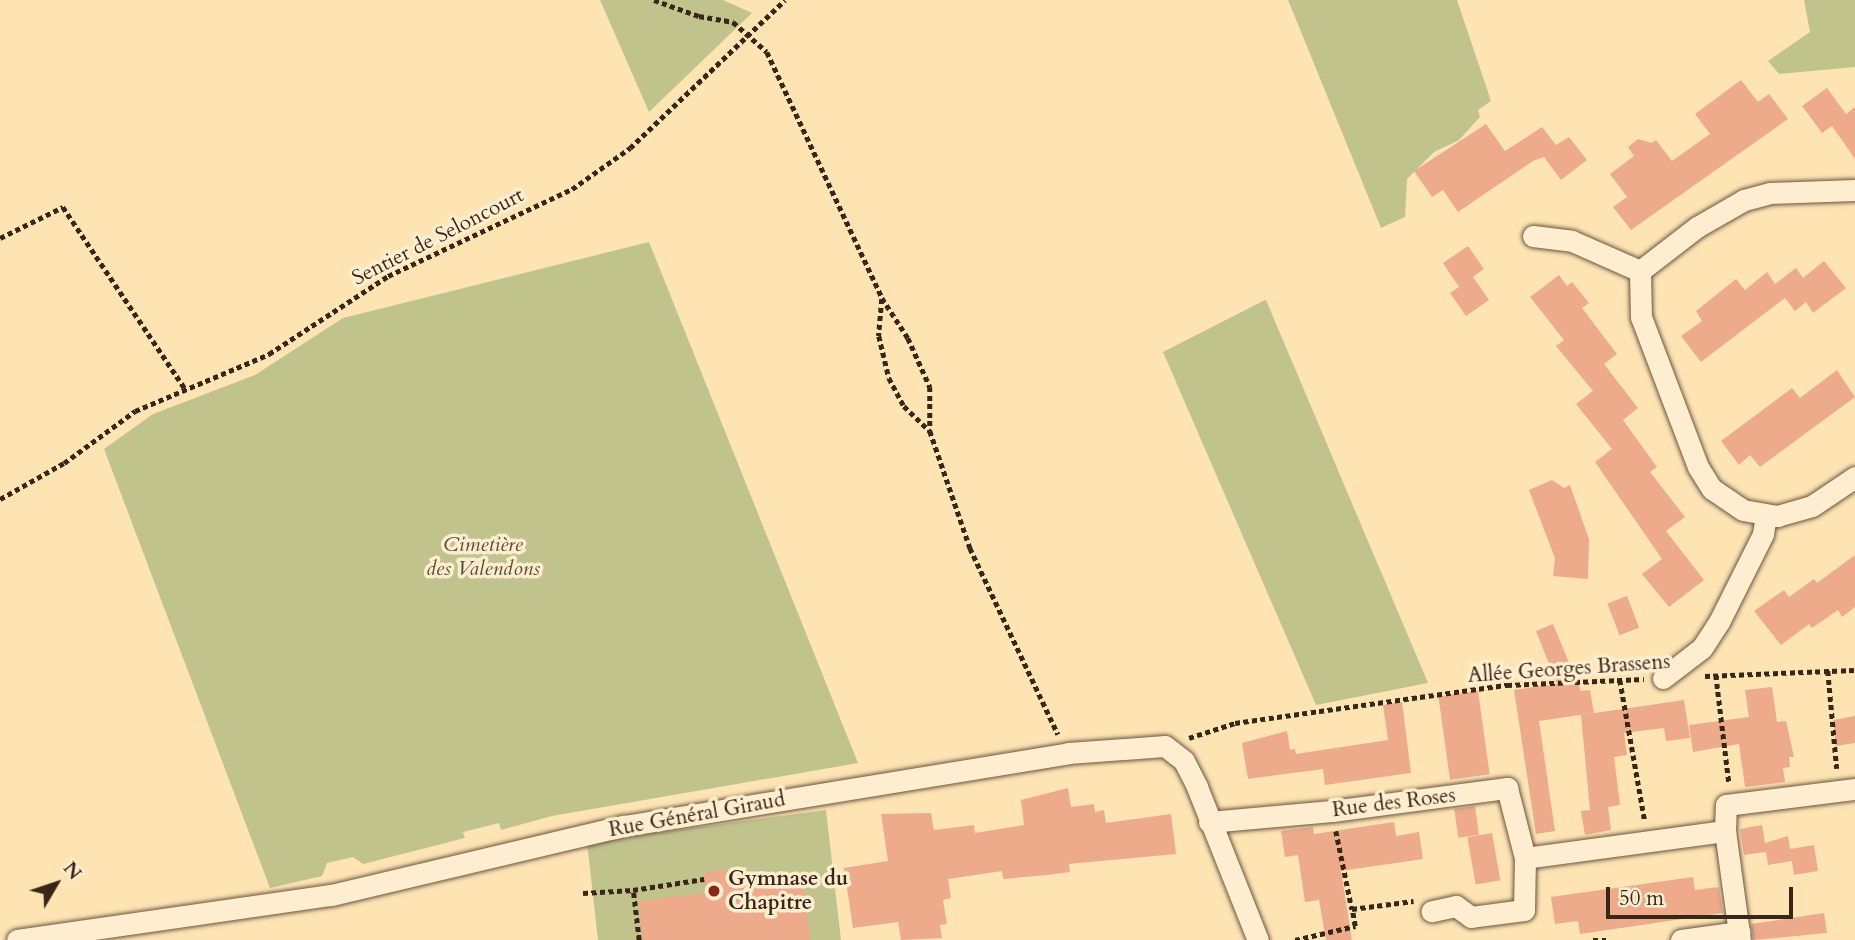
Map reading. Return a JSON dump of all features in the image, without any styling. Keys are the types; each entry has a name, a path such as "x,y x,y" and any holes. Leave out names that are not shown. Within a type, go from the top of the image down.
{"street":[{"path":"1640,271 1697,227 1744,200 1770,193 1855,191"},
{"path":"1533,236 1572,241 1640,271"},
{"path":"1640,271 1642,317 1698,467 1721,498 1743,510 1766,516 1801,511 1855,477"},
{"path":"1663,678 1702,648 1719,622 1763,534 1766,516"},
{"path":"1165,746 1184,761 1258,940"},
{"name":"Rue Général Giraud","path":"17,940 331,895 624,827 1068,753 1165,746"},
{"name":"Rue des Roses","path":"1209,822 1332,811 1507,788 1525,858 1524,910 1471,917 1457,906 1432,911"},
{"path":"1681,940 1739,936 1725,831 1726,805 1847,790"},
{"path":"1525,858 1725,831"}],"path":[{"path":"654,0 699,16 733,22 749,32 767,52 790,93 882,298 908,338 930,387 930,431 970,548 1068,753"},
{"name":"Sentier de Seloncourt","path":"0,499 64,463 135,411 269,354 388,276 572,189 630,148 785,0"},
{"path":"0,238 63,208 186,390"},
{"path":"882,298 879,336 889,377 904,407 930,431"},
{"name":"Allée Georges Brassens","path":"1165,746 1235,723 1507,685 1855,670"},
{"path":"1828,671 1847,790"},
{"path":"1717,675 1731,805"},
{"path":"1620,680 1648,840"},
{"path":"1295,940 1355,926 1332,811"},
{"path":"583,893 633,890 704,879"},
{"path":"633,890 639,940"},
{"path":"1352,909 1418,901 1432,911"},
{"path":"1593,940 1606,940"}],"green space":[{"path":"600,0 723,0 752,13 649,112"},
{"path":"1288,0 1457,0 1491,101 1478,110 1480,117 1459,140 1434,152 1407,179 1405,217 1381,228"},
{"path":"1804,0 1855,0 1855,67 1779,74 1768,61 1810,32"},
{"name":"Cimetière des Valendons","path":"649,242 858,763 552,816 501,830 499,823 463,832 465,838 363,864 353,857 327,863 322,876 270,888 104,449 153,414 255,375 343,318"},
{"path":"1266,300 1428,683 1316,705 1163,352"},
{"name":"Gymnase du Chapitre","path":"826,810 841,940 598,940 587,842"}],"building":[{"path":"1741,80 1758,102 1769,94 1788,119 1631,230 1613,207 1627,197 1610,174 1634,156 1628,147 1638,139 1652,143 1656,140 1672,161 1710,134 1695,114"},
{"path":"1827,88 1846,114 1855,107 1855,159 1832,126 1822,133 1802,106"},
{"path":"1486,124 1505,151 1542,127 1556,145 1569,137 1587,160 1561,180 1544,157 1533,161 1458,212 1443,190 1432,197 1414,171"},
{"path":"1468,246 1484,269 1473,277 1489,300 1466,316 1450,293 1459,287 1443,263"},
{"path":"1824,261 1846,288 1813,313 1806,302 1795,311 1785,298 1701,362 1681,336 1702,321 1696,311 1736,279 1745,290 1767,272 1775,284 1796,268 1803,278"},
{"path":"1559,275 1567,286 1572,282 1589,303 1582,308 1617,354 1604,364 1638,408 1623,420 1657,467 1650,472 1685,517 1666,531 1704,580 1669,607 1642,574 1662,559 1595,462 1612,449 1576,404 1593,391 1556,346 1564,340 1530,297"},
{"path":"1837,370 1855,397 1760,467 1750,455 1739,465 1721,441 1792,388 1800,398"},
{"path":"1552,480 1564,488 1570,485 1589,539 1588,579 1553,576 1555,558 1529,490"},
{"path":"1855,555 1855,607 1842,617 1838,610 1812,628 1809,624 1781,645 1754,611 1784,590 1789,597 1814,579 1817,583"},
{"path":"1627,596 1639,628 1620,635 1607,604"},
{"path":"1553,624 1581,691 1590,690 1594,713 1539,721 1555,831 1536,834 1514,690 1557,684 1536,631"},
{"path":"1772,687 1777,722 1786,721 1794,757 1789,757 1790,767 1783,768 1785,782 1745,787 1739,744 1693,752 1689,725 1749,717 1745,690"},
{"path":"1478,691 1490,774 1450,780 1438,697"},
{"path":"1684,700 1690,738 1666,741 1664,728 1624,733 1627,755 1614,757 1620,805 1608,807 1611,830 1585,835 1581,811 1590,810 1581,715"},
{"path":"1402,702 1411,773 1325,785 1323,769 1248,779 1242,743 1287,731 1290,750 1295,749 1296,754 1388,740 1383,705"},
{"path":"1855,716 1855,743 1836,746 1833,720"},
{"path":"1068,788 1071,807 1094,804 1095,812 1104,810 1106,823 1171,814 1176,854 1069,864 1070,872 1047,875 1003,879 1002,871 948,879 951,898 943,900 947,924 940,925 942,938 901,940 898,922 853,928 844,868 888,861 881,814 931,813 934,830 974,825 975,833 1024,825 1021,800"},
{"path":"1475,806 1479,835 1458,838 1454,809"},
{"path":"1394,822 1396,836 1419,832 1423,859 1341,871 1352,940 1326,940 1319,900 1305,902 1298,855 1285,857 1281,831 1313,827 1314,834"},
{"path":"1762,825 1765,843 1788,836 1790,849 1814,845 1818,871 1794,875 1792,861 1768,865 1766,852 1744,855 1740,829"},
{"path":"1492,833 1500,880 1476,885 1467,837"},
{"path":"747,867 750,888 803,881 810,940 642,940 638,901 706,893 703,876 708,872"},
{"path":"1693,877 1695,890 1719,887 1723,913 1580,934 1578,921 1555,924 1551,897"},
{"path":"1824,913 1827,933 1753,940 1751,924"}],"place":[{"name":"Gymnase du Chapitre","path":"714,891"}]}
